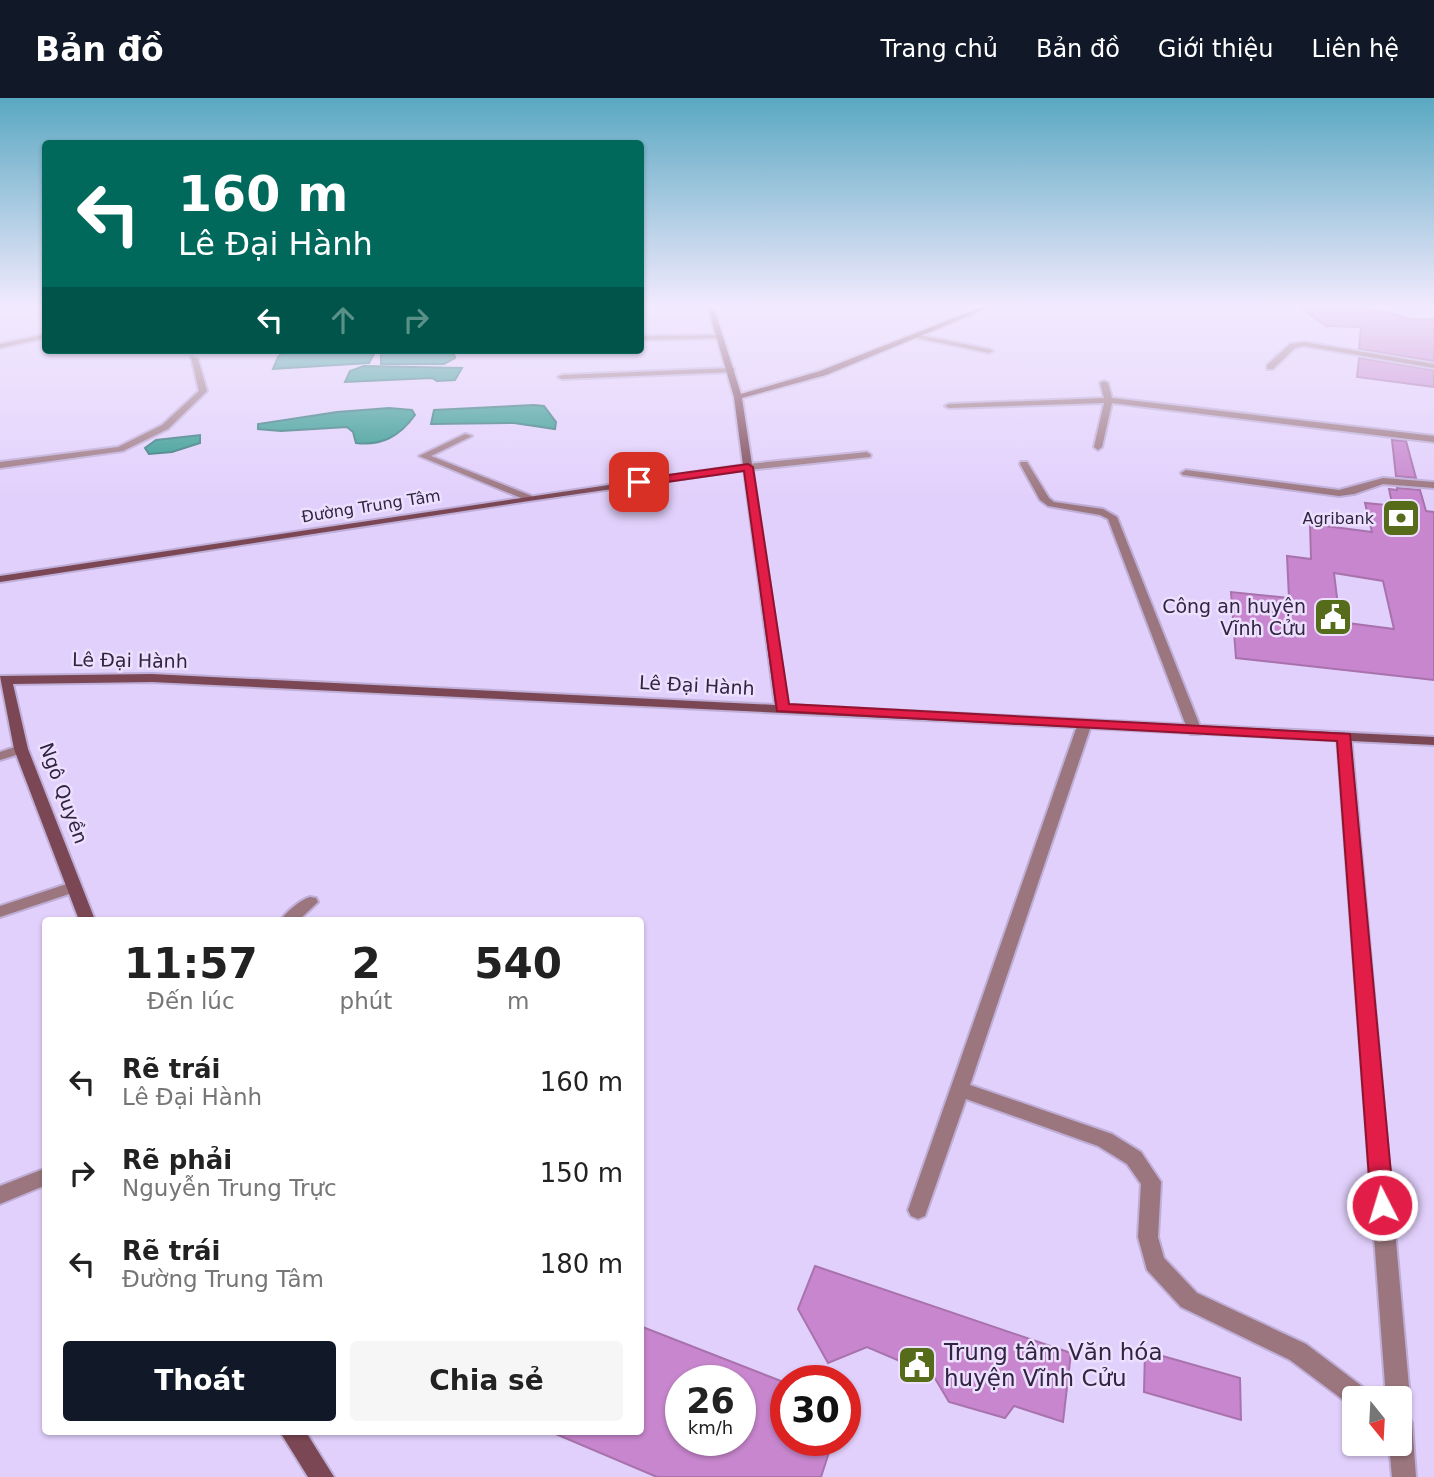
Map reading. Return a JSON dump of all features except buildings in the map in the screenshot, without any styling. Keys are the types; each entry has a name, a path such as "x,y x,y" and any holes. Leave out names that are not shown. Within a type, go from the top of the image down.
{"street":[{"path":"0,465 120,449 165,428 203,391 197,369"},
{"path":"738,397 832,369"},
{"path":"562,377 731,370 738,397 782,708"},
{"path":"1098,447 1109,400 1104,383"},
{"path":"949,406 1109,400 1434,439"},
{"path":"468,436 423,456 529,498"},
{"path":"748,467 867,456"},
{"path":"1024,464 1045,500 1051,504 1103,512 1112,517 1195,731"},
{"name":"Đường Trung Tâm","path":"0,579 748,467"},
{"path":"1186,473 1339,493 1357,492 1380,482 1404,481 1434,485"},
{"name":"Lê Đại Hành","path":"3,679 152,678 782,708 1084,726 1434,741"},
{"name":"Ngô Quyền","path":"3,679 21,749 86,917"},
{"path":"918,1210 1084,726"},
{"path":"1344,737 1397,1386"},
{"path":"0,756 21,749"},
{"path":"0,912 73,887"},
{"path":"292,917 310,902"},
{"path":"960,1089 1105,1140 1134,1158 1151,1182 1148,1237 1155,1263 1189,1300 1298,1352 1343,1386"},
{"path":"0,1195 42,1178"},
{"path":"294,1435 322,1477"},
{"path":"1402,1456 1404,1477"}],"shaded area":[{"path":"461,369 455,380 437,381 432,378 345,382 350,371"},
{"path":"544,406 556,422 555,429 514,423 431,424 434,410"},
{"path":"389,408 412,410 415,415 397,434 374,443 356,443 353,432 347,427 281,431 258,429 258,424 337,412"},
{"path":"200,435 200,443 172,452 149,454 145,448 156,440"}],"place":[{"name":"Agribank","path":"1401,518"},
{"name":"Công an huyện Vĩnh Cửu","path":"1333,617"},
{"name":"Trung tâm Văn hóa huyện Vĩnh Cửu","path":"917,1365"}],"route":[{"path":"639,482 748,467 782,708 1084,726 1344,737 1382,1205"}]}
